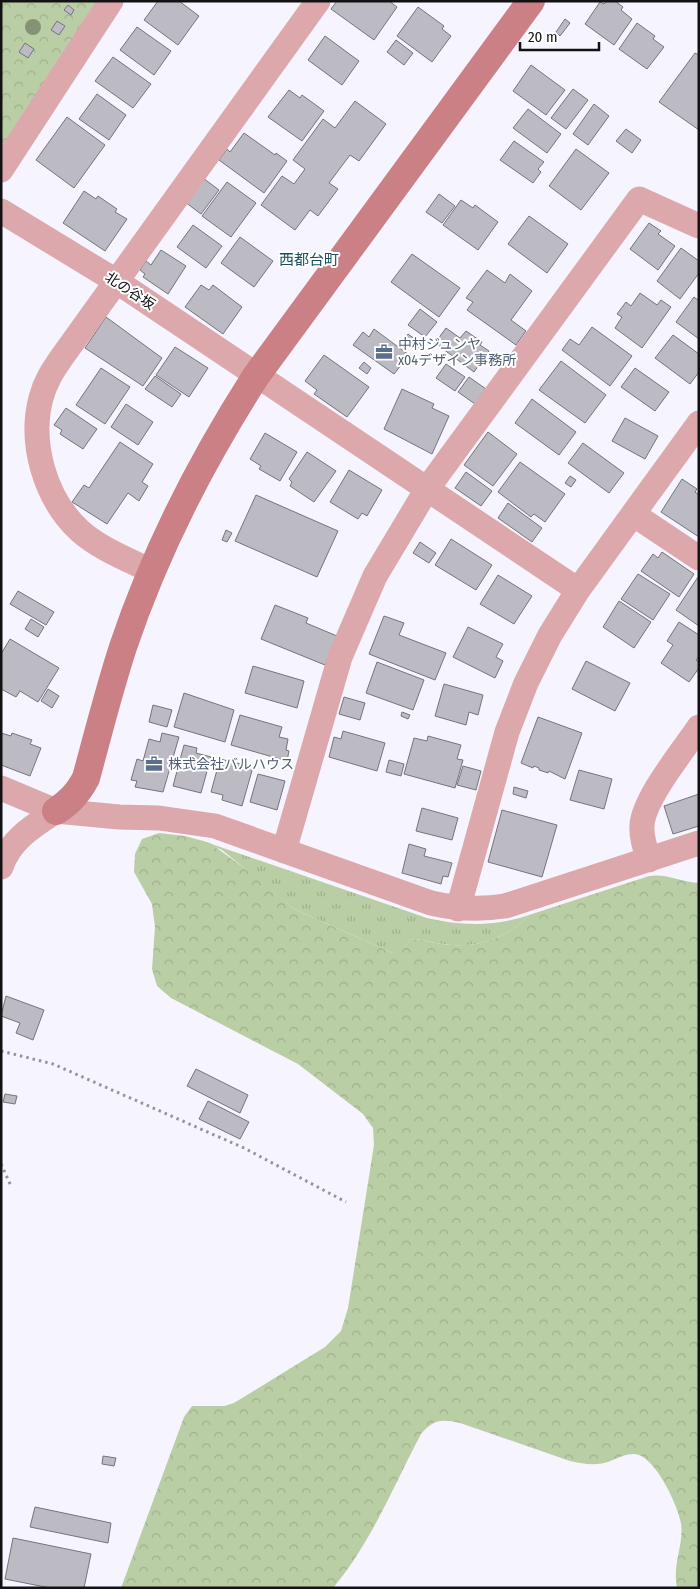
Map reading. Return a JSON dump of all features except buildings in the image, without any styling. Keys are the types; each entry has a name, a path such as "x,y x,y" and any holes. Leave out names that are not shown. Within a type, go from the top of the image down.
{"street":[{"path":"1,170 111,1"},
{"path":"153,572 94,542 67,518 49,487 42,465 38,443 41,398 49,376 318,1"},
{"path":"1,867 14,844 27,830 68,803 78,792 86,778 124,646 153,572 202,466 256,376 531,1"},
{"path":"284,851 340,657 375,576 427,489 639,199 699,226"},
{"name":"北の谷坂","path":"1,211 116,281 578,590"},
{"path":"458,909 507,732 526,682 550,635 578,590 699,423"},
{"path":"633,514 699,558"},
{"path":"648,860 642,842 642,824 646,807 699,727"},
{"path":"1,788 56,811 119,817 159,818 215,826 431,903 458,909 482,910 505,906 699,843"}],"path":[{"path":"1,1051 53,1064 244,1148 346,1202"},
{"path":"1,1164 11,1186"}],"green space":[{"path":"1,1 97,1 1,148"},
{"path":"159,833 185,836 210,843 251,873 294,909 393,953 399,953 411,939 455,945 467,945 489,940 510,930 529,915 649,876 655,875 699,883 699,1588 677,1588 676,1571 681,1539 679,1515 664,1482 657,1471 642,1456 630,1454 603,1463 580,1463 460,1423 438,1421 430,1425 421,1434 370,1533 347,1571 333,1588 121,1588 184,1417 192,1406 224,1406 234,1403 325,1347 341,1331 348,1308 374,1145 373,1128 363,1114 298,1064 171,998 157,986 152,969 155,927 152,904 134,872 135,854 142,839"},
{"path":"197,839 427,918 453,923 478,924 503,922 529,915 510,930 489,940 467,945 455,945 411,939 399,954 393,953 294,909 222,850"}],"place":[{"name":"中村ジュンヤ x04デザイン事務所","path":"384,352"},
{"name":"株式会社バルハウス","path":"154,764"}],"district":[{"name":"西都台町","path":"309,260"}]}
